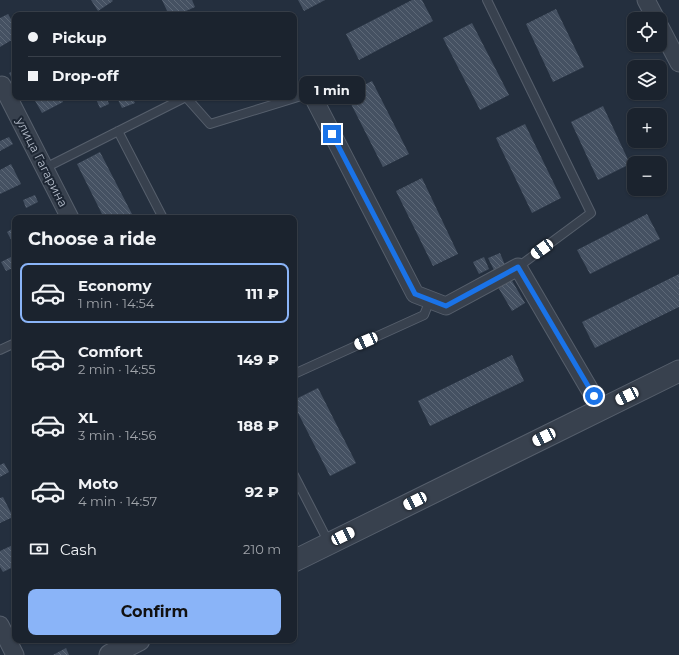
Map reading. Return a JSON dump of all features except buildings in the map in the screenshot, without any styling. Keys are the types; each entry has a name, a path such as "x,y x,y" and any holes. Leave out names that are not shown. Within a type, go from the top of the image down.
{"street":[{"path":"646,0 652,12"},
{"path":"667,40 679,63"},
{"name":"улица Гагарина","path":"2,85 68,215"},
{"path":"311,93 415,294 446,306 518,267 601,409"},
{"path":"297,560 679,371"},
{"path":"0,625 15,655"},
{"path":"110,655 133,643"}],"lane":[{"path":"487,0 591,213 518,267"},
{"path":"297,97 311,93"},
{"path":"45,168 180,100"},
{"path":"189,100 210,124 288,100"},
{"path":"118,131 161,215"},
{"path":"297,373 424,315 430,300"},
{"path":"0,350 12,344"},
{"path":"297,481 329,544"}],"route":[{"path":"332,134 415,294 446,306 518,267 594,396"}]}
